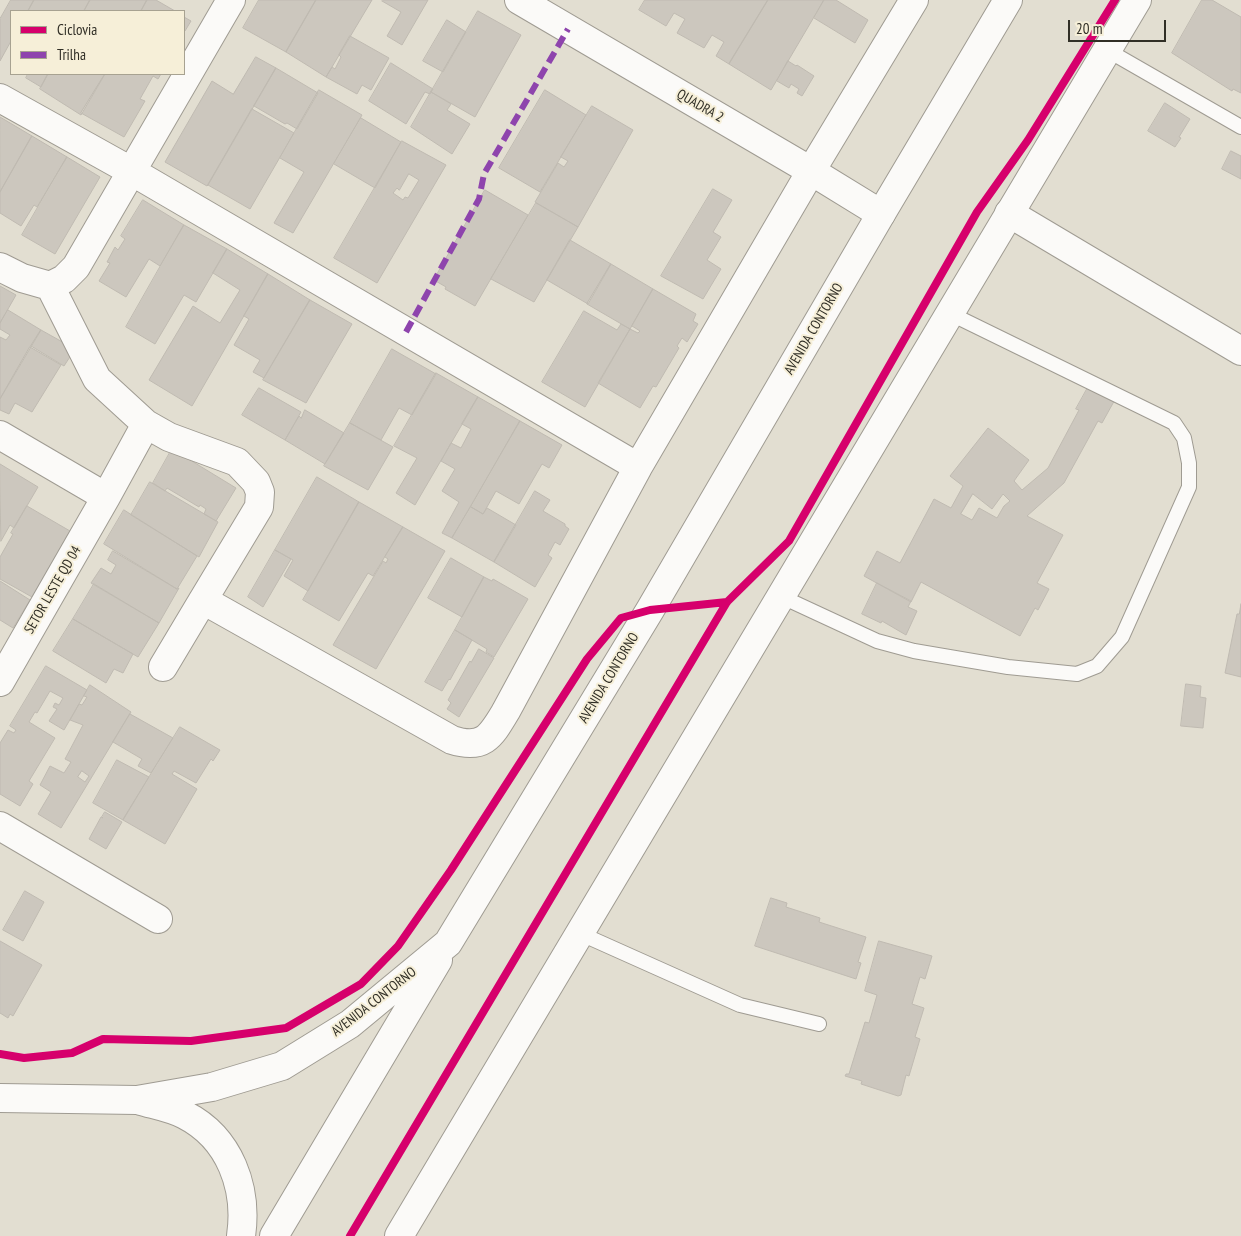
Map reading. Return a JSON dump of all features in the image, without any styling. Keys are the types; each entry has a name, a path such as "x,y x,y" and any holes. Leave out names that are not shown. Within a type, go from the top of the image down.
{"street":[{"path":"0,267 22,278 50,286 64,280 76,267 231,0"},
{"name":"QUADRA 2","path":"518,0 881,214"},
{"path":"203,600 452,740 477,744 493,733 638,467 811,171 914,0"},
{"name":"AVENIDA CONTORNO","path":"0,1098 137,1100 212,1086 282,1066 350,1024 448,943 650,610 1008,0"},
{"path":"399,1236 1137,0"},
{"path":"0,98 131,171 638,467"},
{"path":"1009,213 1241,351"},
{"path":"50,286 97,379 146,424 169,437 238,462 256,482 260,492 259,507 163,667"},
{"name":"SETOR LESTE QD 04","path":"0,682 146,424"},
{"path":"0,435 106,497"},
{"path":"0,826 158,919"},
{"path":"274,1236 448,943"},
{"name":"AVENIDA CONTORNO","path":"137,1100 185,1115 210,1132 229,1155 240,1182 244,1221 241,1236"}],"lane":[{"path":"1107,50 1241,127"},
{"path":"780,596 877,641 914,652 1008,667 1077,674 1097,666 1122,637 1188,487 1189,463 1184,438 1174,423 949,313"},
{"path":"579,933 740,1004 820,1024"}],"building":[{"path":"11,0 34,0 29,10 10,10 10,43 0,61 0,19"},
{"path":"34,0 90,0 85,10 29,10"},
{"path":"90,0 147,0 142,10 85,10"},
{"path":"147,0 156,0 173,10 142,10"},
{"path":"259,0 316,0 286,52 243,28"},
{"path":"316,0 372,0 326,77 286,52"},
{"path":"383,0 428,0 402,45 387,36 401,12"},
{"path":"645,0 768,0 729,64 716,56 724,42 712,35 704,48 677,33 685,19 674,13 666,26 639,10"},
{"path":"768,0 824,0 771,90 729,64"},
{"path":"824,0 836,0 868,20 855,43 814,18"},
{"path":"1202,0 1212,0 1241,17 1241,93 1233,89 1232,91 1172,53"},
{"path":"478,11 521,35 475,117 431,92"},
{"path":"185,18 191,21 185,31"},
{"path":"447,20 466,32 443,72 423,61"},
{"path":"350,36 389,58 371,90 362,85 357,94 326,77 332,67 335,69 341,57 339,55"},
{"path":"256,57 276,68 208,185 165,162 212,81 233,94"},
{"path":"788,61 814,76 802,96 797,93 799,89 791,84 789,88 777,81"},
{"path":"391,63 433,89 430,94 425,92 406,124 369,101"},
{"path":"276,68 318,93 297,129 254,106"},
{"path":"28,75 47,75 41,87 26,78"},
{"path":"47,75 104,75 81,115 40,89"},
{"path":"104,75 160,75 158,79 153,76 140,99 145,101 124,137 81,113"},
{"path":"319,90 362,115 293,233 274,223 304,172 280,158"},
{"path":"545,90 586,115 540,192 499,168"},
{"path":"431,92 451,104 447,110 470,124 452,154 411,127"},
{"path":"1165,103 1190,119 1175,147 1148,131"},
{"path":"592,106 633,130 578,227 535,202 558,163 564,167 568,161 561,157"},
{"path":"252,109 294,133 250,209 208,185"},
{"path":"0,117 32,136 0,192"},
{"path":"361,118 401,142 375,188 334,164"},
{"path":"32,136 67,157 37,207 34,205 21,226 0,213 0,192"},
{"path":"402,141 446,165 377,283 334,258","holes":["409,174 419,180 408,198 405,197 403,200 393,193 397,188 399,190"]},
{"path":"1231,151 1241,156 1241,179 1222,169"},
{"path":"67,157 100,177 55,254 22,235"},
{"path":"713,189 732,200 713,232 721,237 707,260 721,269 703,299 661,276"},
{"path":"485,190 528,215 475,306 445,289 446,287 434,280"},
{"path":"143,200 184,225 160,266 149,259 126,297 99,281 110,263 107,262 115,247 118,250 125,239 121,236"},
{"path":"536,203 578,227 534,302 491,279"},
{"path":"184,225 227,249 196,302 184,295 155,344 126,327"},
{"path":"570,240 611,264 588,304 547,280"},
{"path":"227,249 268,274 192,406 149,380 193,306 220,323 240,290 213,273"},
{"path":"611,264 653,289 630,329 587,304"},
{"path":"268,274 310,300 264,378 253,372 260,360 234,345 249,319 244,316"},
{"path":"0,286 16,295 0,323"},
{"path":"653,289 696,314 693,321 698,324 687,342 682,338 677,346 679,348 656,387 653,386 640,408 598,383 630,329 638,333 640,331 632,326"},
{"path":"310,300 352,324 306,403 263,380"},
{"path":"8,310 41,330 0,399 0,337 6,340 10,335 0,329 0,323"},
{"path":"584,311 617,330 621,324 630,329 585,407 542,382"},
{"path":"41,330 75,349 64,366 31,346"},
{"path":"30,347 61,365 32,412 15,403 9,414 0,410 0,399"},
{"path":"392,349 436,374 412,415 399,408 381,440 350,423"},
{"path":"436,373 478,397 415,505 396,493 417,458 394,446"},
{"path":"1091,382 1117,396 1102,423 1098,421 1064,483 1027,516 1063,535 1037,583 1049,589 1038,610 1035,608 1020,636 921,582 911,602 864,576 877,551 900,563 934,499 951,508 963,486 950,476 988,428 1029,460 1014,481 1022,490 1048,468 1079,410 1076,409","holes":["973,494 992,509 1003,494 1010,501 1004,506 997,518 979,508 972,520 961,514"]},
{"path":"259,388 301,412 285,440 242,415"},
{"path":"478,397 520,421 452,538 442,533 459,502 442,491 455,469 441,461 451,443 461,448 471,429 462,424"},
{"path":"305,410 344,433 325,464 285,440 299,416 301,418"},
{"path":"520,421 562,445 549,468 542,464 519,504 496,491 483,514 471,507"},
{"path":"350,423 393,447 368,490 324,466"},
{"path":"172,449 236,488 216,521 204,514 206,509 200,505 199,507 167,488 165,491 153,483"},
{"path":"0,464 38,487 14,528 10,525 1,541"},
{"path":"317,477 359,502 308,591 284,576 293,560 275,550"},
{"path":"150,482 218,522 199,557 131,515"},
{"path":"535,491 550,500 543,511 565,524 569,529 560,545 555,542 548,555 552,558 535,587 494,562"},
{"path":"359,502 403,527 373,576 368,573 339,621 303,600"},
{"path":"27,506 70,531 32,597 0,579 0,557 13,534 11,533"},
{"path":"471,507 483,514 487,508 516,525 494,562 452,538"},
{"path":"124,510 197,556 177,589 104,544"},
{"path":"403,527 445,551 376,669 333,645 383,561 386,563 388,559 385,557"},
{"path":"275,550 291,559 263,607 248,597"},
{"path":"113,551 177,589 179,588 159,623 91,583 101,568 111,574 116,565 108,560"},
{"path":"451,558 484,577 462,617 428,598"},
{"path":"484,577 492,581 493,579 528,599 494,657 486,652 487,649 455,630"},
{"path":"0,581 30,600 13,628 0,620"},
{"path":"877,583 911,601 908,607 917,611 906,635 882,621 881,623 862,614"},
{"path":"94,584 159,623 138,657 73,619"},
{"path":"1241,604 1241,677 1225,673 1237,614 1239,614"},
{"path":"73,619 133,654 123,673 114,669 106,683 53,651"},
{"path":"455,630 472,640 442,691 425,682"},
{"path":"479,649 494,658 459,717 447,709 451,703 448,700"},
{"path":"46,666 87,690 64,730 49,721 57,709 53,707 55,703 59,705 63,698 50,691 37,713 35,712 29,722 55,738 29,781 33,784 20,806 0,794 0,743 8,730 14,733 16,730 10,726"},
{"path":"1186,684 1201,686 1200,697 1206,698 1203,728 1181,726"},
{"path":"90,685 131,712 61,828 38,814 51,792 40,785 50,766 64,773 71,762 65,759 83,725 70,720 79,704 82,705 87,697 84,696","holes":["82,771 89,776 85,782 78,777"]},
{"path":"130,714 173,738 151,773 138,766 142,759 113,742"},
{"path":"180,727 220,750 213,761 211,759 196,783 174,771 172,774 197,789 165,844 123,820"},
{"path":"117,760 149,777 123,820 93,803"},
{"path":"105,812 122,822 106,849 89,839"},
{"path":"25,891 44,902 23,941 3,930"},
{"path":"771,898 787,903 786,907 820,918 819,922 866,937 858,962 861,963 856,979 755,946"},
{"path":"0,941 42,965 13,1016 10,1014 8,1018 0,1013"},
{"path":"879,941 932,956 925,979 920,977 912,1004 924,1008 915,1037 920,1039 909,1076 906,1075 901,1095 898,1096 861,1084 862,1081 845,1076 849,1074 865,1022 869,1023 877,995 865,991"}],"marked path":[{"path":"406,332 479,199 484,174 568,29"}],"cycle path":[{"path":"350,1236 727,602 789,541 977,212 1028,140 1115,0"},
{"path":"0,1054 24,1058 72,1053 103,1039 191,1041 286,1028 361,984 398,946 451,870 587,659 621,618 650,610 727,602"}]}
